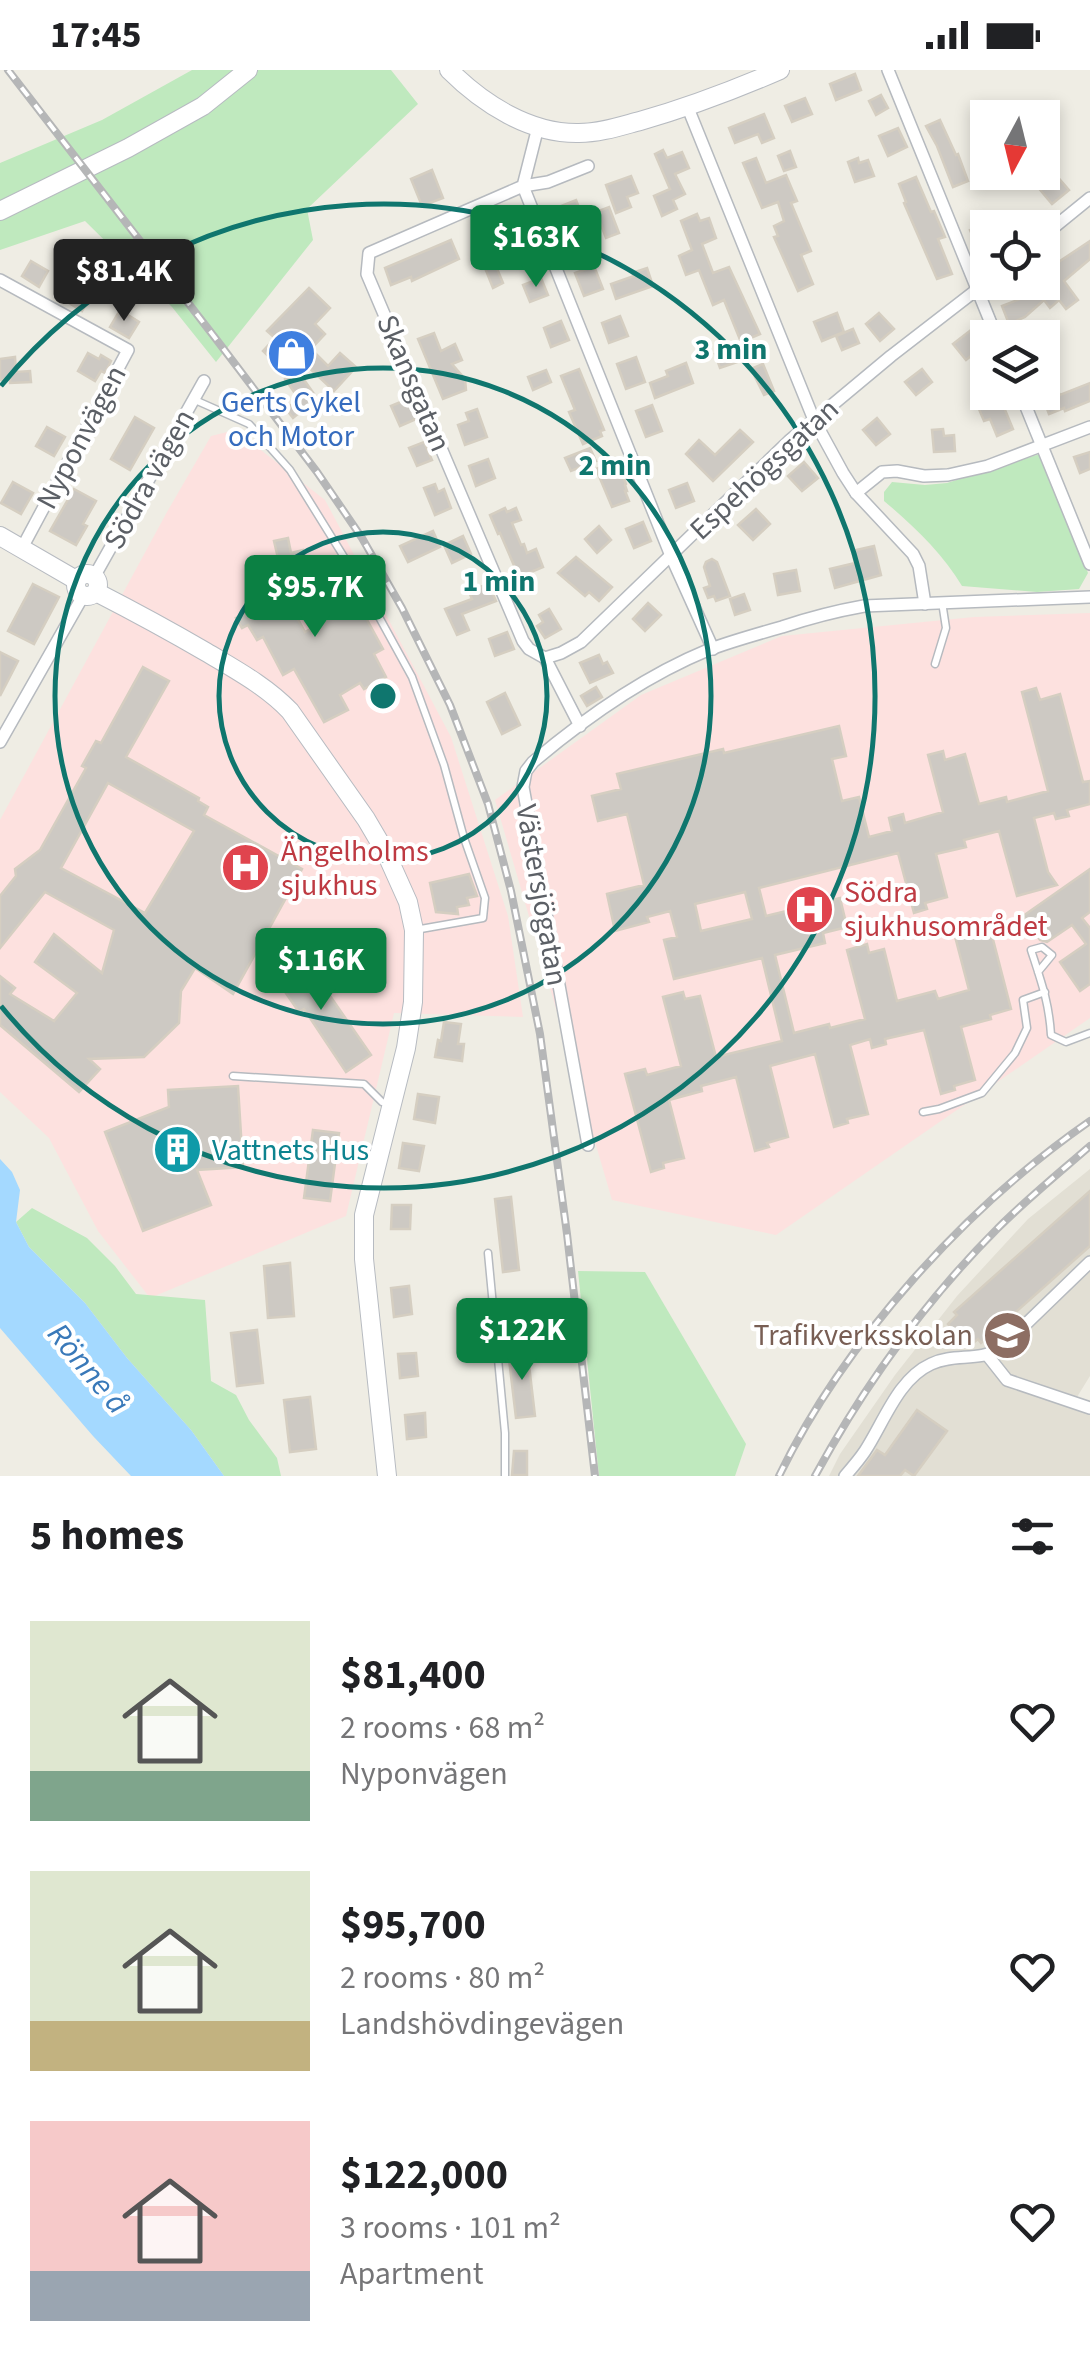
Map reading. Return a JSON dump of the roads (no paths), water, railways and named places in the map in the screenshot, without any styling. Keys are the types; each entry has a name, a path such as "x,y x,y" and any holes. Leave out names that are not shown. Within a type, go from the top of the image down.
{"street":[{"path":"0,211 203,106 248,70"},
{"path":"450,70 487,102 522,122 579,134 688,108 780,70"},
{"path":"888,70 970,258"},
{"path":"688,108 814,420 842,474 913,554 926,604"},
{"path":"538,127 523,186 713,649"},
{"name":"Skansgatan","path":"545,658 523,641 367,274 368,252 523,186 548,182 588,166"},
{"path":"1060,222 1090,198"},
{"name":"Nyponvägen","path":"0,280 128,350 22,548"},
{"name":"Espehögsgatan","path":"545,658 580,642 604,622 774,455 970,294"},
{"name":"Södra vägen","path":"0,742 204,382"},
{"path":"1027,410 1090,564"},
{"path":"856,492 882,472 948,475 988,466 1090,426"},
{"path":"0,536 234,668 290,711 366,820 408,902 414,930 413,1002 406,1048 364,1215 364,1258 387,1476"},
{"name":"Västersjögatan","path":"588,1145 523,787 533,762 634,688 670,668 713,649 836,611 864,606 1090,597"},
{"path":"545,658 580,726"},
{"path":"846,1476 909,1379 932,1363 988,1356 1000,1349 1090,1262"},
{"path":"988,1356 1007,1380 1090,1408"}],"lane":[{"path":"194,399 250,424 290,470 362,586 412,677 485,898 483,918 414,930"},
{"path":"935,664 946,628 942,602"},
{"path":"1038,972 1049,1004 1051,1035 1066,1042 1090,1033"},
{"path":"923,1112 982,1093 1016,1053 1027,1028 1024,1000 1045,992"},
{"path":"233,1076 364,1084 382,1102 392,1105"},
{"path":"488,1253 506,1476"}],"water":[{"name":"Rönne å","path":"0,1159 12,1172 20,1190 16,1222 29,1247 85,1303 191,1430 224,1476 131,1476 0,1328"}],"railway":[{"path":"8,70 317,472 362,538 402,608 450,705 488,804 511,891 540,1034 595,1476"},
{"path":"779,1476 838,1375 913,1280 998,1194 1090,1121"},
{"path":"815,1476 875,1377 921,1315 1009,1217 1090,1146"}],"place":[{"name":"Gerts Cykel och Motor","path":"291,353"},
{"name":"Ängelholms sjukhus","path":"246,868"},
{"name":"Södra sjukhusområdet","path":"809,909"},
{"name":"Vattnets Hus","path":"177,1150"},
{"name":"Trafikverksskolan","path":"1008,1335"}]}
